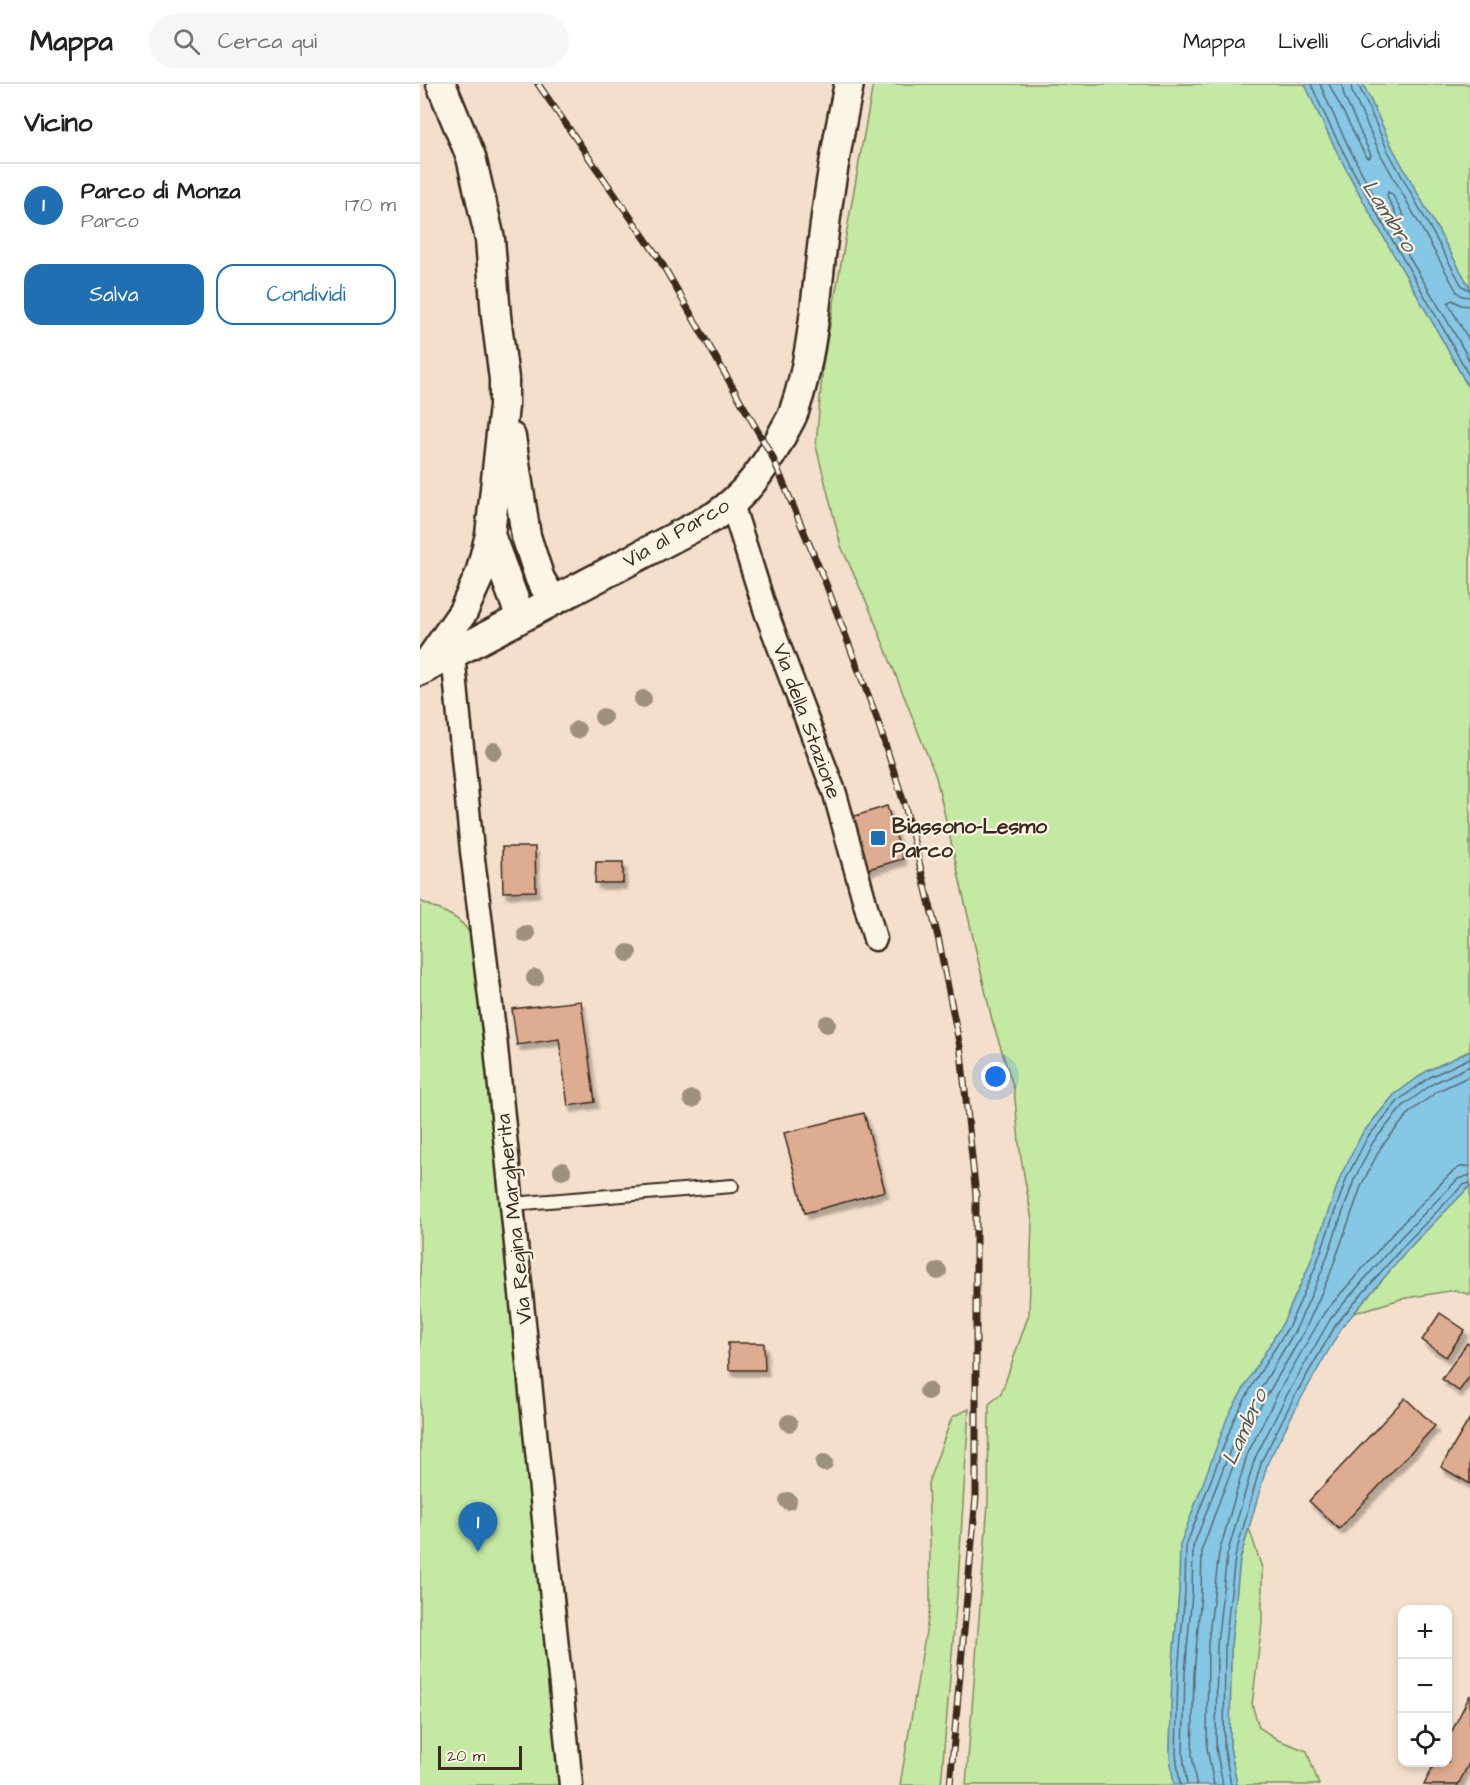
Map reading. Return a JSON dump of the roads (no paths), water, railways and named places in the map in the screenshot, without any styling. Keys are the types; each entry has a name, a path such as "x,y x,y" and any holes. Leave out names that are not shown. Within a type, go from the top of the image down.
{"street":[{"path":"422,671 463,612 480,573 490,535 504,406 504,378 490,239 471,157 441,84"},
{"name":"Via al Parco","path":"422,671 715,516 732,504 754,481 772,456 795,410 809,350 832,171 849,84"},
{"path":"504,406 526,536 540,579 553,601"},
{"name":"Via della Stazione","path":"732,504 766,612 835,794 875,939"},
{"path":"490,535 521,618"},
{"name":"Via Regina Margherita","path":"453,654 472,851 495,1038 571,1785"}],"lane":[{"path":"512,1204 732,1186"}],"water":[{"name":"Lambro","path":"1305,84 1363,84 1393,149 1470,288 1470,391 1363,201"},
{"name":"Lambro","path":"1470,1051 1470,1186 1411,1246 1342,1327 1268,1462 1240,1559 1231,1645 1230,1747 1237,1785 1174,1785 1170,1755 1172,1673 1179,1592 1180,1545 1228,1416 1283,1323 1309,1266 1341,1175 1362,1134 1394,1095 1427,1071"}],"railway":[{"path":"538,84 660,260 772,456 826,584 876,716 905,806 938,937 961,1052 976,1196 976,1497 950,1785"}],"place":[{"name":"Biassono-Lesmo Parco","path":"878,838"},
{"name":"Parco di Monza","path":"478,1552"}]}
